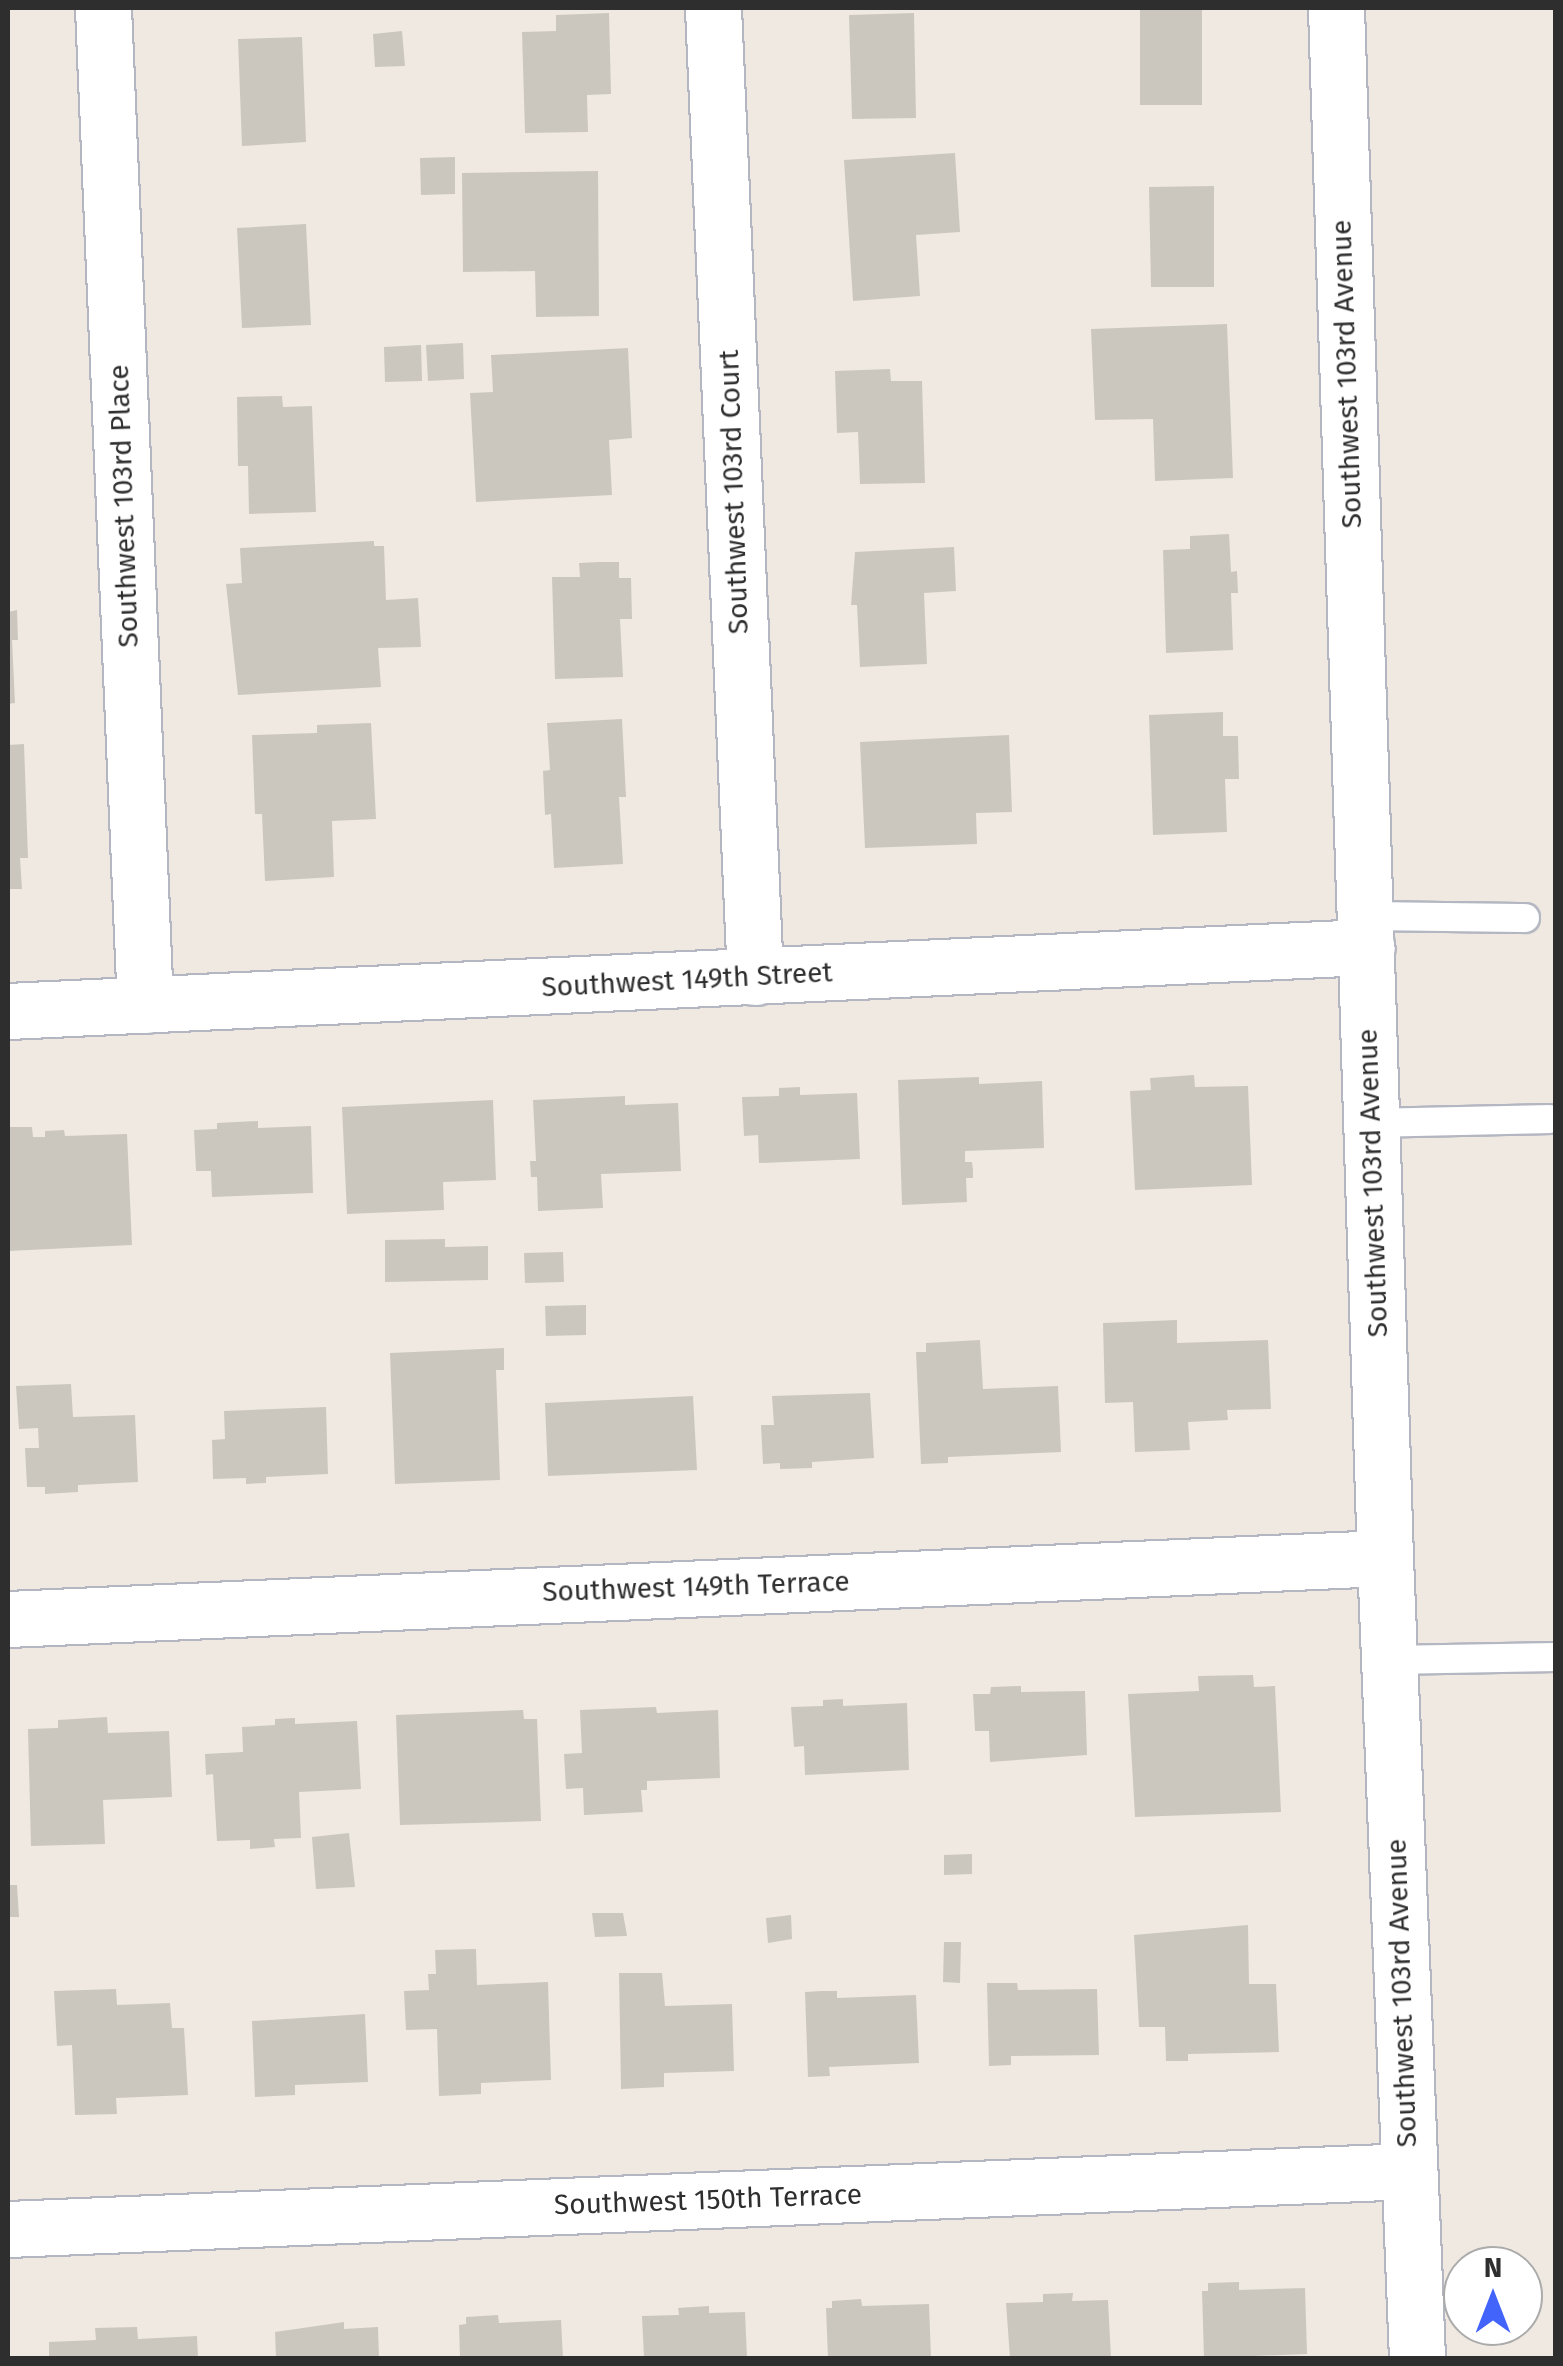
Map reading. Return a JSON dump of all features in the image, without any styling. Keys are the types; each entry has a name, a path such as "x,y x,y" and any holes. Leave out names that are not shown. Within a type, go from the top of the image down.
{"street":[{"name":"Southwest 103rd Place","path":"103,8 145,1005"},
{"name":"Southwest 103rd Court","path":"713,8 754,976"},
{"name":"Southwest 103rd Avenue","path":"1336,8 1385,1558 1417,2358"},
{"name":"Southwest 149th Street","path":"8,1011 754,976 1365,932"},
{"name":"Southwest 149th Terrace","path":"8,1618 1385,1558"},
{"name":"Southwest 150th Terrace","path":"8,2229 1409,2172"}],"lane":[{"path":"1365,932 1525,918"},
{"path":"1372,1123 1549,1118"},
{"path":"1389,1660 1556,1657"}],"building":[{"path":"1140,8 1202,8 1202,105 1140,105"},
{"path":"609,13 611,94 587,95 588,132 525,133 522,32 556,31 556,15"},
{"path":"914,13 916,118 852,119 849,15"},
{"path":"402,31 405,66 375,67 373,34"},
{"path":"302,37 306,142 242,146 238,39"},
{"path":"955,153 960,232 916,235 920,296 853,301 844,160"},
{"path":"455,157 455,194 421,195 420,158"},
{"path":"598,171 599,316 536,317 535,271 463,272 462,173"},
{"path":"1214,186 1214,287 1151,287 1149,187"},
{"path":"306,224 311,325 242,328 237,228"},
{"path":"1227,324 1233,478 1155,481 1153,419 1095,420 1091,329"},
{"path":"463,343 464,379 428,381 426,345"},
{"path":"421,345 422,381 385,382 384,347"},
{"path":"628,348 632,438 609,440 612,495 476,502 470,393 493,392 491,355"},
{"path":"890,369 891,381 922,381 925,483 860,484 858,432 837,433 835,371"},
{"path":"282,396 283,407 312,406 316,512 249,514 248,466 238,466 237,397"},
{"path":"1229,534 1231,572 1237,571 1238,593 1231,593 1233,650 1166,653 1163,550 1190,549 1190,536"},
{"path":"374,541 374,546 384,546 386,600 418,598 421,647 378,648 381,687 238,695 226,584 242,583 240,548"},
{"path":"954,547 956,591 924,593 927,664 860,667 857,605 851,605 855,552"},
{"path":"619,562 619,578 631,578 632,619 620,619 623,677 555,679 552,577 580,577 579,563"},
{"path":"17,610 18,640 12,640 15,703 8,704 8,612"},
{"path":"1223,712 1223,736 1238,736 1239,779 1225,779 1227,832 1153,835 1149,715"},
{"path":"622,719 626,797 619,797 623,864 554,868 551,814 545,815 543,771 550,770 547,723"},
{"path":"371,723 376,819 332,821 334,877 265,881 262,814 255,814 252,735 317,733 317,725"},
{"path":"1009,735 1012,812 976,813 977,844 865,848 860,742"},
{"path":"24,744 28,858 20,858 22,889 8,889 8,745"},
{"path":"1194,1075 1195,1087 1248,1086 1252,1185 1135,1190 1130,1091 1151,1090 1150,1078"},
{"path":"979,1077 979,1084 1042,1081 1044,1148 965,1151 965,1162 972,1162 973,1170 973,1178 966,1178 967,1202 902,1205 898,1080"},
{"path":"800,1087 800,1095 857,1093 860,1159 759,1163 758,1135 744,1136 742,1097 779,1096 779,1088"},
{"path":"625,1096 625,1105 678,1103 681,1171 601,1174 603,1208 538,1211 537,1177 531,1177 530,1161 536,1161 533,1100"},
{"path":"493,1100 496,1180 443,1182 444,1210 347,1214 342,1107"},
{"path":"258,1121 258,1128 311,1126 313,1193 212,1197 211,1171 196,1171 194,1130 217,1129 217,1123"},
{"path":"8,1127 32,1127 33,1137 45,1137 45,1131 64,1130 65,1136 127,1134 132,1245 8,1251"},
{"path":"445,1239 445,1247 488,1246 488,1280 385,1282 385,1240"},
{"path":"563,1252 564,1282 525,1283 524,1253"},
{"path":"586,1305 586,1335 546,1336 545,1306"},
{"path":"1177,1320 1177,1343 1268,1340 1271,1409 1227,1410 1228,1420 1188,1422 1190,1450 1135,1452 1133,1402 1105,1403 1103,1323"},
{"path":"980,1340 983,1389 1058,1386 1061,1452 948,1457 948,1463 921,1464 916,1352 926,1352 926,1343"},
{"path":"504,1348 504,1370 496,1370 500,1480 395,1484 390,1353"},
{"path":"71,1384 73,1417 135,1415 138,1482 78,1485 78,1492 45,1494 45,1487 27,1487 25,1448 39,1448 38,1428 19,1429 16,1386"},
{"path":"870,1393 874,1458 812,1462 812,1468 780,1469 780,1463 763,1464 761,1425 774,1425 772,1396"},
{"path":"693,1396 697,1470 548,1476 545,1403"},
{"path":"326,1407 328,1474 266,1477 266,1483 246,1484 246,1478 213,1479 212,1440 225,1439 224,1411"},
{"path":"1253,1675 1254,1687 1275,1686 1281,1812 1135,1817 1128,1694 1199,1691 1198,1676"},
{"path":"1021,1686 1021,1692 1085,1691 1087,1755 990,1762 989,1731 975,1731 973,1694 990,1694 991,1687"},
{"path":"843,1699 843,1706 907,1703 909,1770 805,1775 804,1746 794,1747 791,1707 823,1706 823,1700"},
{"path":"656,1707 657,1713 718,1710 720,1778 647,1781 647,1790 641,1790 643,1812 584,1815 583,1788 566,1789 564,1754 582,1753 580,1710"},
{"path":"523,1710 524,1719 537,1719 541,1821 400,1825 396,1715"},
{"path":"107,1717 108,1733 169,1731 172,1797 103,1800 105,1844 31,1846 28,1729 58,1728 58,1720"},
{"path":"295,1718 295,1724 357,1721 361,1789 299,1792 301,1838 274,1839 275,1847 250,1849 250,1840 217,1841 213,1774 206,1775 205,1754 243,1752 242,1727 275,1725 275,1719"},
{"path":"349,1833 355,1887 316,1889 312,1837"},
{"path":"972,1854 972,1874 944,1875 944,1855"},
{"path":"8,1885 17,1885 19,1917 8,1917"},
{"path":"592,1913 623,1913 627,1936 595,1937"},
{"path":"791,1915 792,1939 768,1943 766,1918"},
{"path":"1248,1925 1249,1984 1276,1984 1279,2052 1188,2054 1188,2061 1166,2061 1165,2027 1139,2027 1134,1935"},
{"path":"944,1942 961,1942 960,1983 943,1982"},
{"path":"476,1949 477,1985 548,1982 551,2080 481,2083 481,2094 439,2096 437,2029 406,2030 404,1991 429,1990 428,1974 436,1974 435,1950"},
{"path":"619,1973 662,1973 665,2006 732,2004 734,2071 664,2073 664,2087 621,2089"},
{"path":"987,1983 1017,1983 1018,1990 1097,1989 1099,2055 1011,2056 1011,2065 989,2066"},
{"path":"116,1989 117,2005 170,2003 172,2028 184,2028 188,2095 116,2098 117,2114 75,2115 72,2045 57,2046 54,1991"},
{"path":"837,1991 837,1998 916,1995 919,2063 829,2067 830,2076 808,2077 805,1992"},
{"path":"365,2014 368,2082 295,2085 295,2095 255,2097 252,2021"},
{"path":"1239,2282 1239,2290 1305,2288 1307,2354 1204,2358 1202,2291 1208,2291 1208,2283"},
{"path":"1073,2293 1072,2301 1108,2300 1111,2358 1010,2358 1006,2303 1043,2302 1043,2294"},
{"path":"861,2299 862,2306 929,2304 931,2358 828,2358 826,2308 832,2308 832,2301"},
{"path":"709,2306 709,2313 745,2312 747,2358 644,2358 642,2316 679,2315 678,2308"},
{"path":"498,2315 499,2323 561,2320 563,2358 460,2358 459,2325 466,2324 466,2317"},
{"path":"344,2322 344,2329 378,2327 379,2358 276,2358 275,2332"},
{"path":"137,2327 138,2339 197,2336 198,2358 49,2358 49,2342 96,2340 95,2328"}]}
